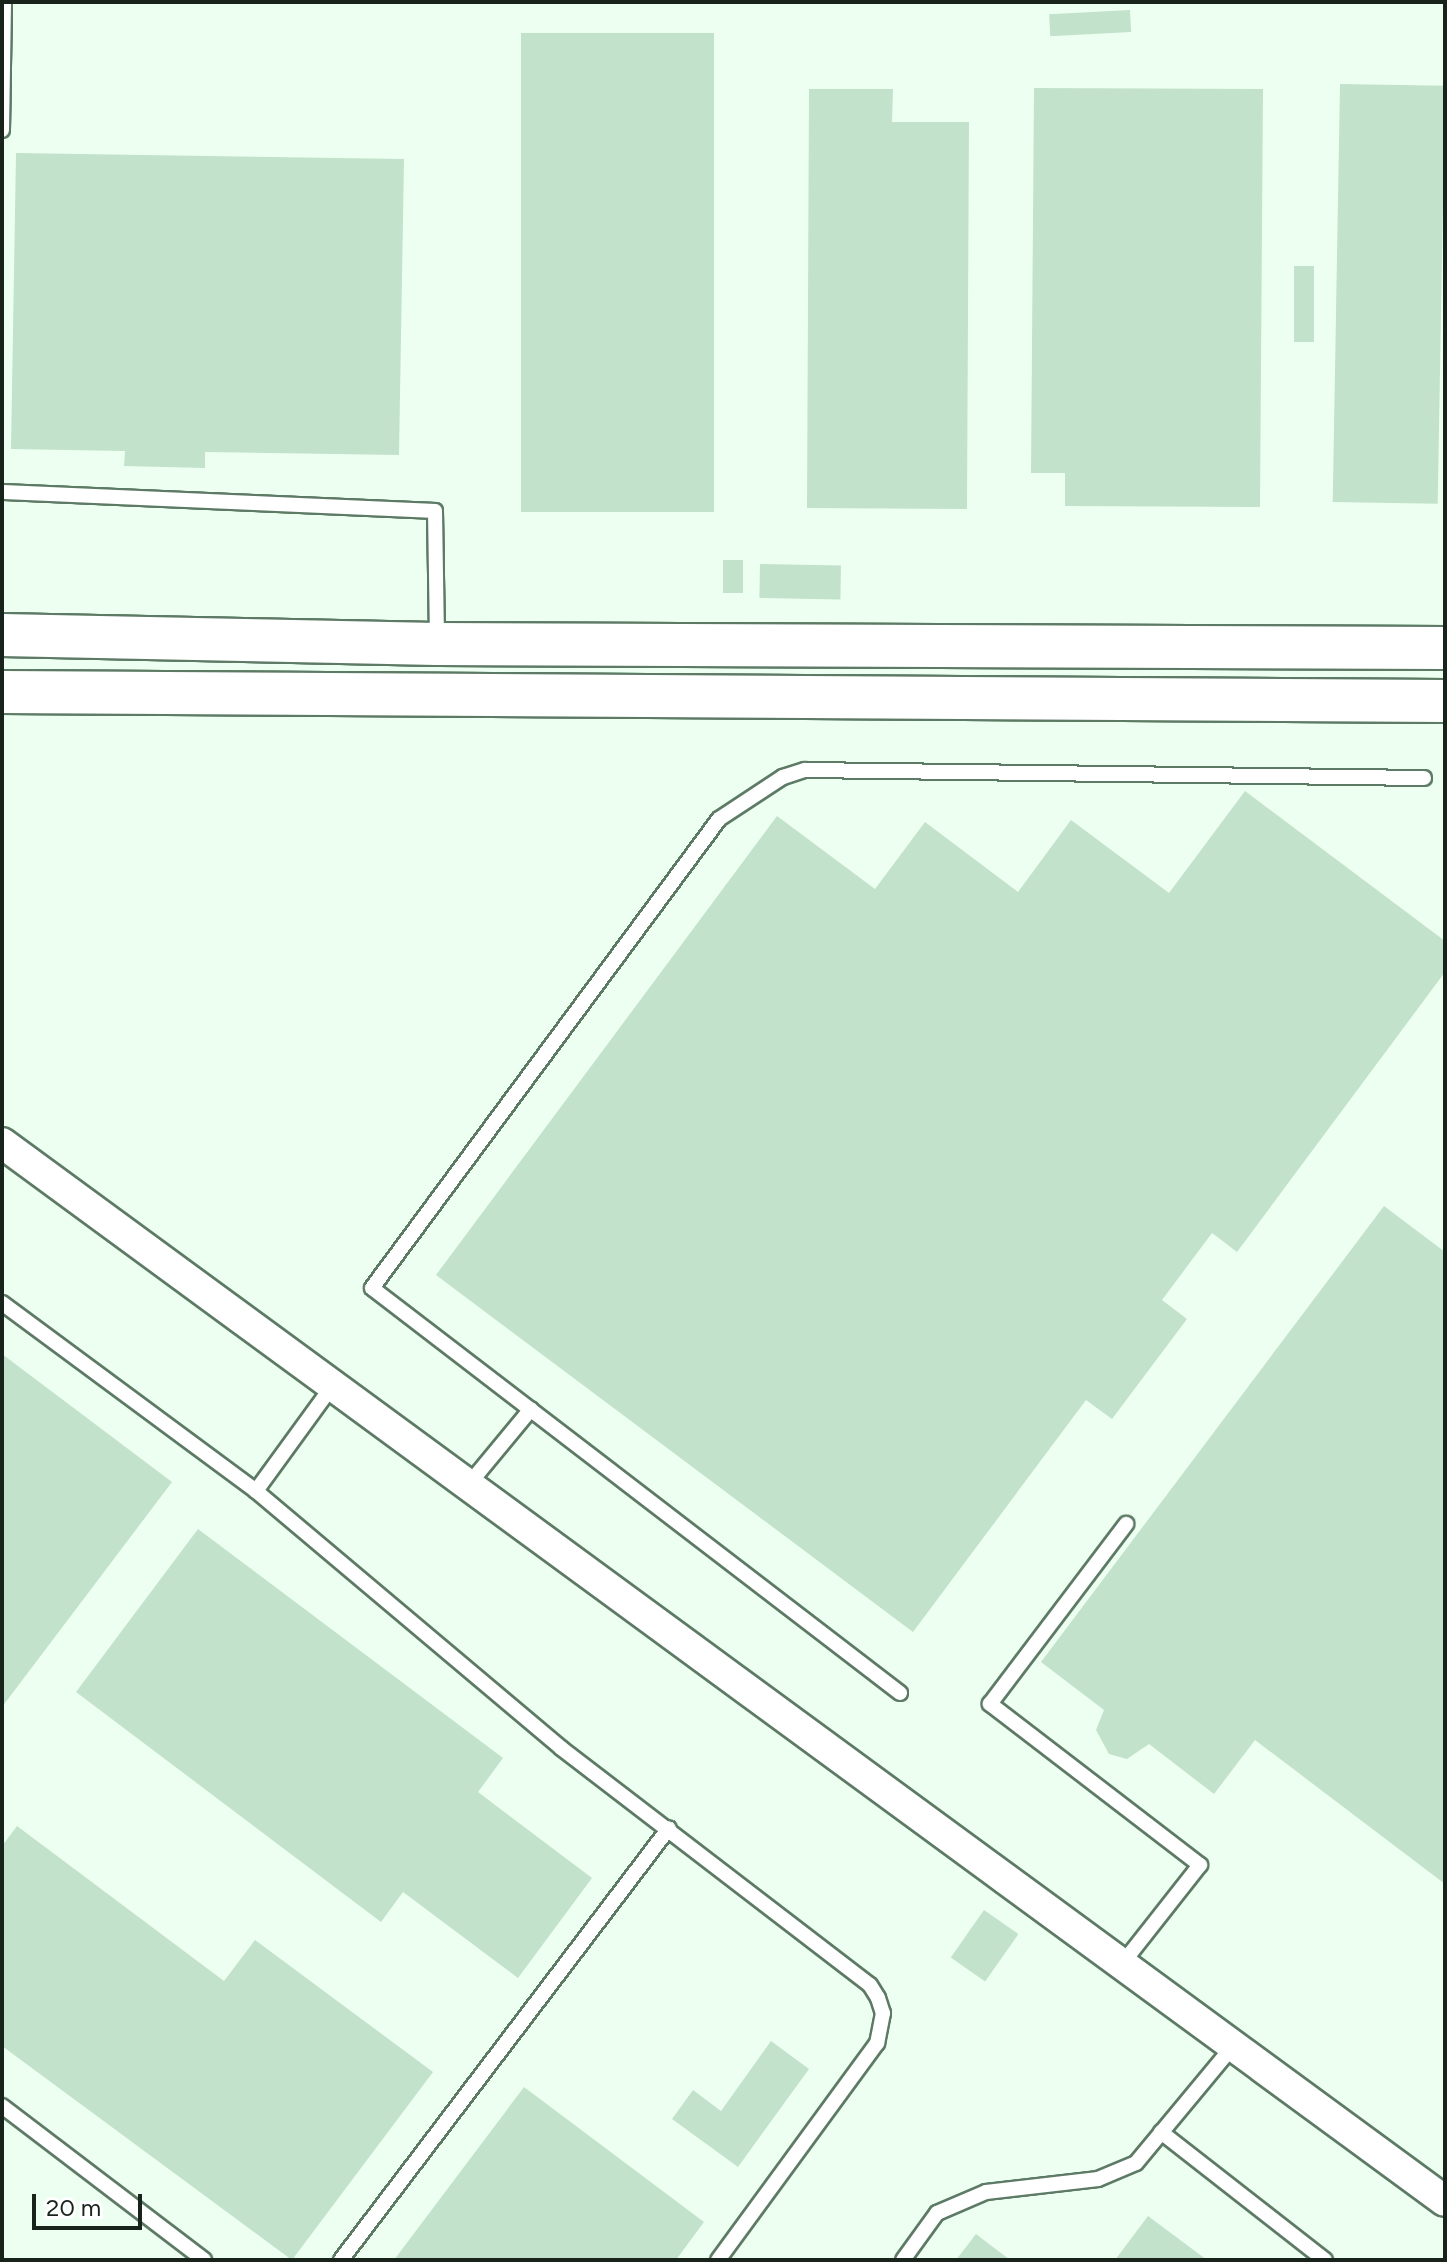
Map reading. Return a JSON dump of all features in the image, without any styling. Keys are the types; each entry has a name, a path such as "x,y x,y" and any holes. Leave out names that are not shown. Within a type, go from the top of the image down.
{"street":[{"path":"2,635 437,644 1445,648"},
{"path":"435,695 437,644"},
{"path":"2,692 1445,701"},
{"path":"2,1143 1445,2201"}],"lane":[{"path":"2,130 4,2"},
{"path":"2,492 435,511 437,644"},
{"path":"900,1693 372,1288 719,819 739,802 805,770 1424,778"},
{"path":"2,1303 256,1491 561,1748 870,1985 883,2013 877,2043 718,2260"},
{"path":"256,1491 334,1384"},
{"path":"469,1484 531,1409"},
{"path":"1122,1964 1200,1865 990,1704 1126,1524"},
{"path":"341,2260 669,1828"},
{"path":"903,2260 937,2213 986,2192 1098,2179 1136,2163 1234,2045"},
{"path":"2,2106 204,2260"},
{"path":"1161,2132 1325,2260"}],"building":[{"path":"1130,10 1131,32 1050,36 1049,14"},
{"path":"521,33 714,33 714,512 521,512"},
{"path":"1340,84 1445,86 1438,504 1333,502"},
{"path":"1034,88 1263,89 1260,507 1065,506 1065,473 1031,473"},
{"path":"809,89 893,89 892,122 969,122 967,509 807,508"},
{"path":"16,153 404,159 399,455 205,452 205,468 124,466 125,451 11,449"},
{"path":"1294,266 1314,266 1314,342 1294,342"},
{"path":"723,560 743,560 743,593 723,593"},
{"path":"760,564 841,565 840,599 759,598"},
{"path":"1245,791 1445,941 1445,972 1237,1252 1212,1233 1162,1300 1187,1319 1112,1419 1086,1400 913,1632 436,1275 777,816 875,889 925,822 1018,892 1071,820 1169,893"},
{"path":"1384,1206 1445,1252 1445,1884 1255,1740 1214,1794 1149,1744 1127,1759 1109,1754 1096,1730 1104,1710 1041,1662"},
{"path":"2,1354 172,1482 2,1707"},
{"path":"198,1529 503,1758 478,1792 592,1878 518,1978 403,1892 381,1922 76,1692"},
{"path":"17,1826 224,1981 255,1940 433,2072 292,2260 2,2046 2,1846"},
{"path":"984,1910 1018,1934 985,1982 951,1958"},
{"path":"771,2041 809,2069 738,2167 672,2119 693,2090 721,2111"},
{"path":"524,2087 704,2222 676,2260 394,2260"},
{"path":"1148,2216 1207,2260 1115,2260"},
{"path":"976,2234 1010,2260 956,2260"}]}
